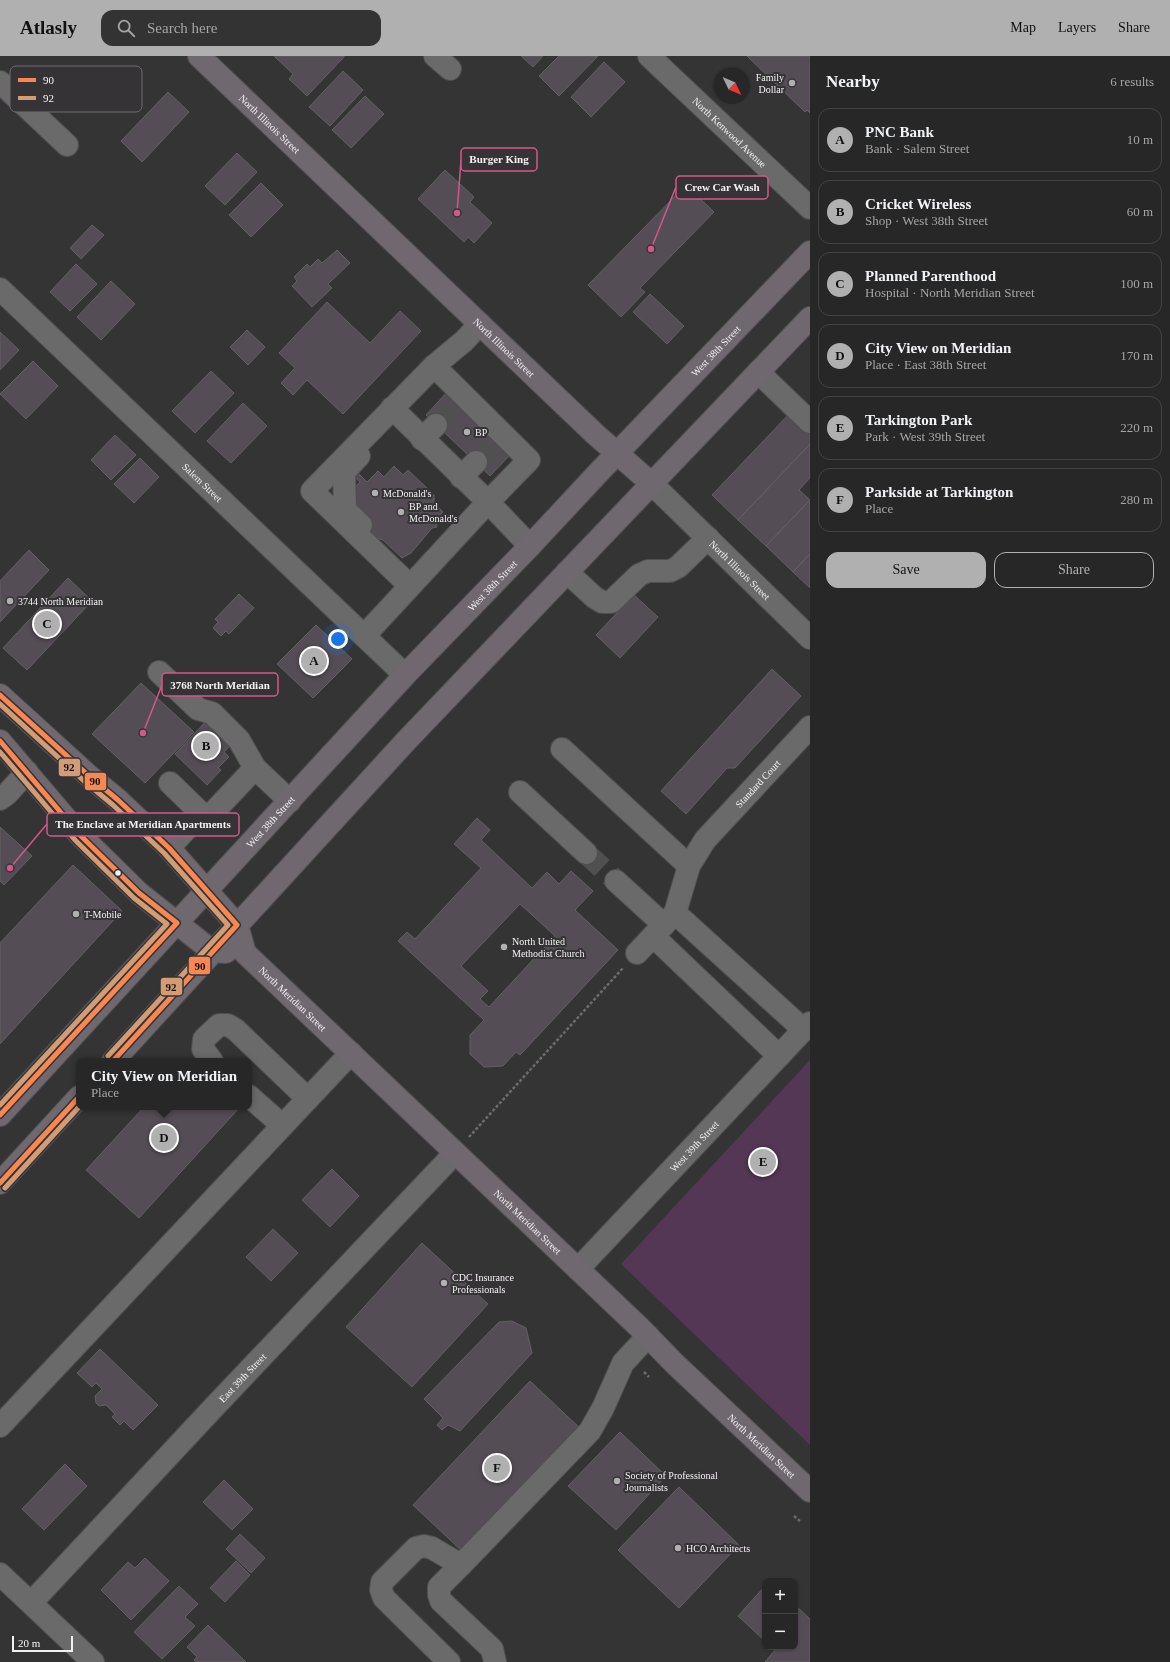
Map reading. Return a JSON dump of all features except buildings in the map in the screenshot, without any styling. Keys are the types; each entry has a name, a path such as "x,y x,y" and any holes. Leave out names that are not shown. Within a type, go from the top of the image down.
{"main road":[{"name":"North Illinois Street","path":"199,56 595,434 652,484"},
{"name":"West 38th Street","path":"0,1115 405,675 810,252"},
{"path":"116,1058 212,951 406,741 810,318"},
{"path":"0,695 89,776 118,800 169,848 237,925 245,953 212,951 139,893 80,835 0,741"},
{"name":"North Meridian Street","path":"245,953 578,1269 675,1364 810,1490"},
{"path":"0,1183 76,1100"}],"street":[{"name":"North Kenwood Avenue","path":"649,56 810,208"},
{"path":"0,82 10,91"},
{"path":"32,112 67,145"},
{"name":"Salem Street","path":"0,289 405,675"},
{"path":"405,582 312,491 434,366 464,341 480,324"},
{"path":"364,636 405,582 529,460 461,399 434,366"},
{"path":"758,372 810,422"},
{"path":"392,408 422,430 469,470 488,502 530,546"},
{"path":"405,582 404,566 345,510 344,472 383,431 422,430"},
{"name":"North Illinois Street","path":"652,484 810,638"},
{"path":"567,572 594,597 602,602 611,602 639,575 648,571 670,571 678,567 708,538"},
{"path":"159,672 198,709 212,713 239,740 254,768 290,801"},
{"name":"Standard Court","path":"664,925 689,866 705,840 810,727"},
{"path":"562,748 689,866"},
{"path":"170,783 207,819 254,768"},
{"path":"0,799 7,794 27,772"},
{"path":"520,792 586,854"},
{"path":"169,848 201,813"},
{"path":"616,881 664,925 779,1056"},
{"path":"637,953 664,925"},
{"path":"664,925 807,1026"},
{"path":"210,1058 203,1049 204,1039 218,1024 228,1025 236,1030 304,1095"},
{"name":"West 39th Street","path":"578,1269 807,1026"},
{"path":"207,1192 274,1119 304,1095 351,1053"},
{"path":"0,1426 304,1095"},
{"path":"252,1099 274,1119"},
{"name":"East 39th Street","path":"31,1603 210,1411 455,1153"},
{"path":"495,1662 492,1649 441,1601 439,1587 590,1431 603,1408 623,1363 648,1336"},
{"path":"449,1662 384,1598 381,1590 382,1582 416,1548 424,1546 432,1548 461,1565"},
{"path":"0,1574 92,1662"}],"path":[{"path":"478,1127 637,953"},
{"path":"794,1516 800,1521"}],"shaded area":[{"path":"810,1060 810,1445 621,1264"}],"tunnel":[{"path":"436,425 459,401"},
{"path":"476,462 499,439"},
{"path":"586,853 616,881"}],"transit line":[{"name":"90","path":"0,695 89,776 118,800 169,848 237,925 116,1058"},
{"name":"92","path":"0,704 84,781 113,805 164,853 228,925 108,1056"},
{"name":"90","path":"0,741 80,835 139,893 177,923 0,1115"},
{"name":"92","path":"0,752 75,840 134,898 167,924 0,1105"},
{"name":"90","path":"0,1183 76,1100"},
{"name":"92","path":"5,1188 76,1110"}],"place":[{"name":"Family Dollar","path":"792,83"},
{"name":"Burger King","path":"457,213"},
{"name":"Crew Car Wash","path":"651,249"},
{"name":"BP","path":"467,432"},
{"name":"McDonald's","path":"375,493"},
{"name":"BP and McDonald's","path":"401,512"},
{"name":"3744 North Meridian","path":"10,601"},
{"name":"Planned Parenthood","path":"47,624"},
{"name":"PNC Bank","path":"314,661"},
{"name":"3768 North Meridian","path":"143,733"},
{"name":"Cricket Wireless","path":"206,746"},
{"name":"The Enclave at Meridian Apartments","path":"10,868"},
{"name":"T-Mobile","path":"76,914"},
{"name":"North United Methodist Church","path":"504,947"},
{"name":"City View on Meridian","path":"164,1138"},
{"name":"Tarkington Park","path":"763,1162"},
{"name":"CDC Insurance Professionals","path":"444,1283"},
{"name":"Parkside at Tarkington","path":"497,1468"},
{"name":"Society of Professional Journalists","path":"617,1481"},
{"name":"HCO Architects","path":"678,1548"}]}
